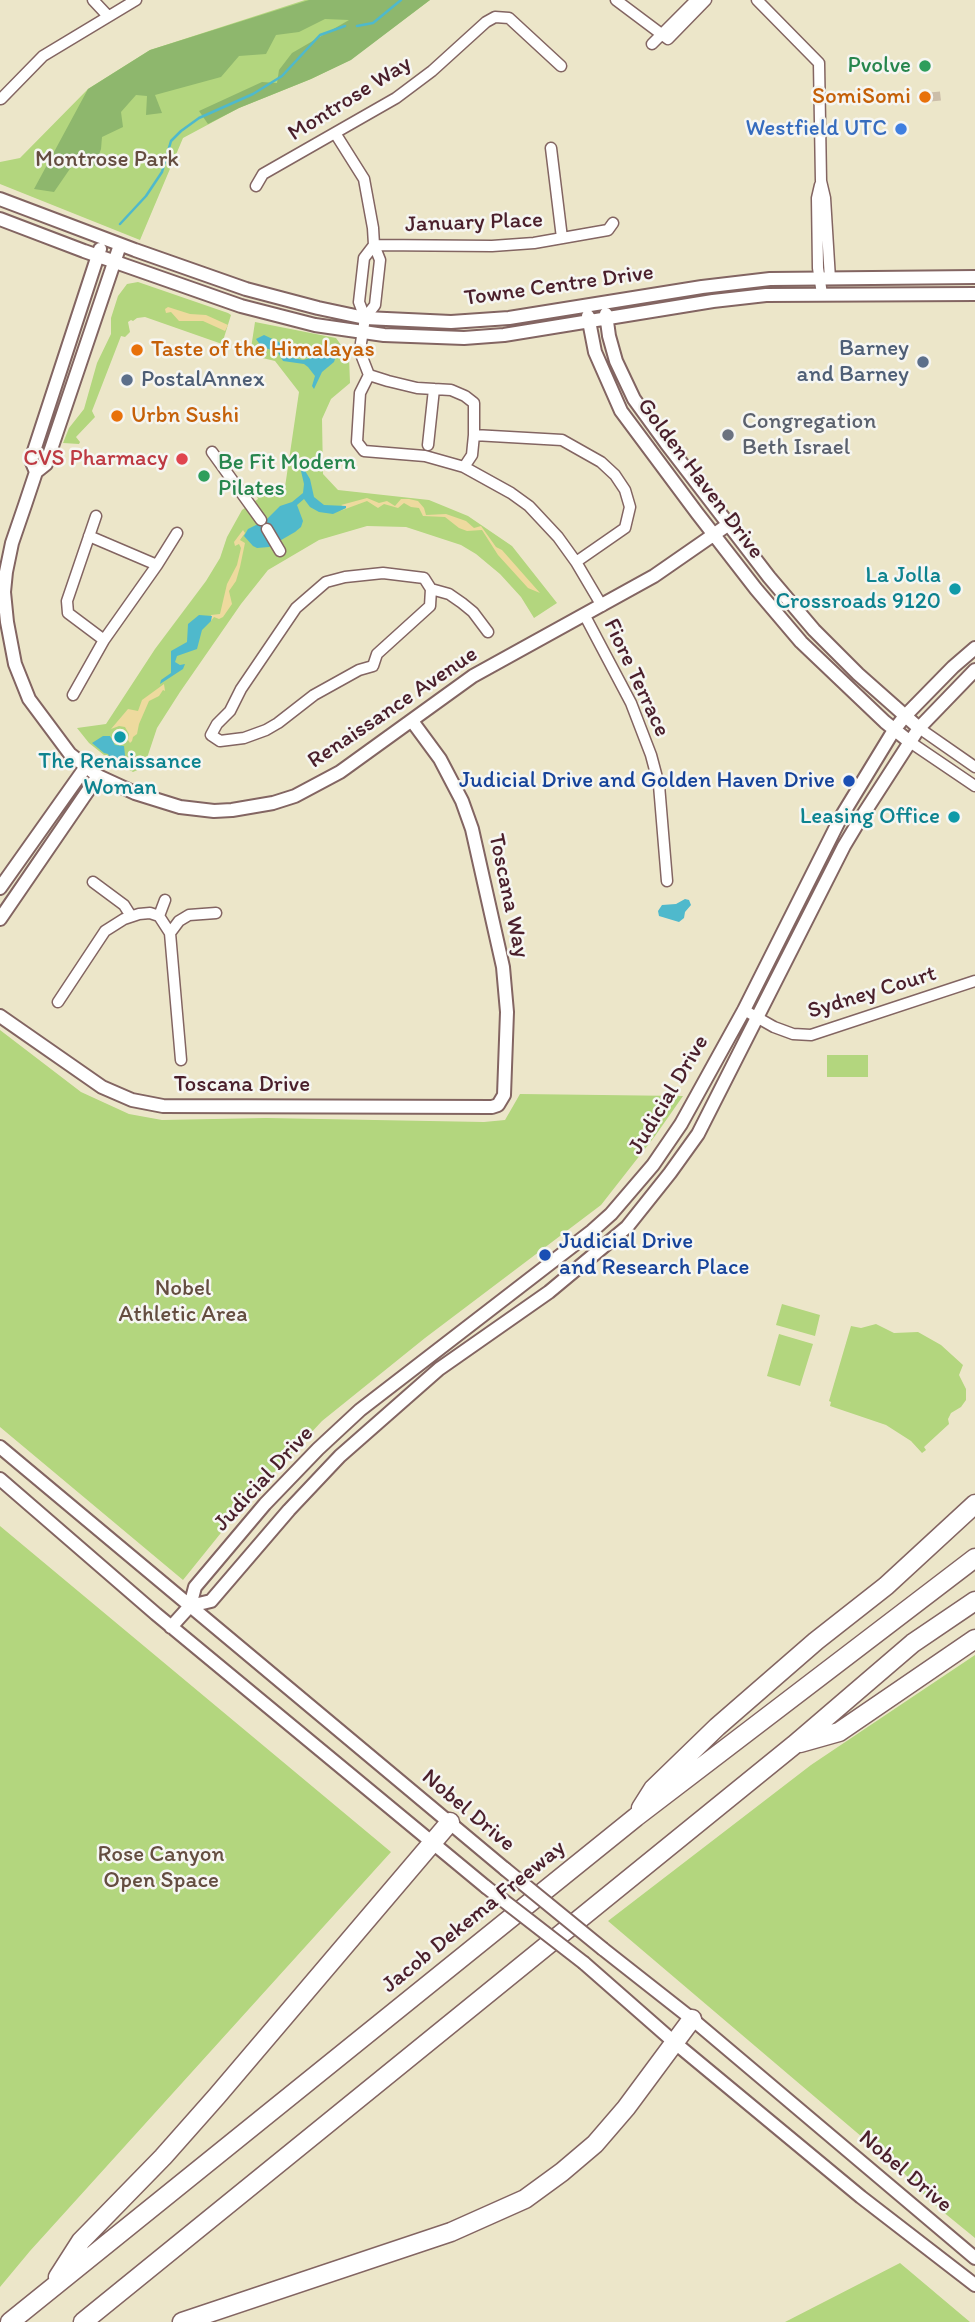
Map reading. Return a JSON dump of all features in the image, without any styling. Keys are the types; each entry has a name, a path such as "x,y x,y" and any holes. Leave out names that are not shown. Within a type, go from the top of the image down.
{"highway":[{"path":"636,1817 653,1789 717,1727 816,1641 886,1586 975,1504"},
{"path":"959,1568 975,1544"},
{"name":"Jacob Dekema Freeway","path":"10,2322 636,1817 975,1558"},
{"path":"83,2322 794,1745 913,1643 975,1601"},
{"path":"794,1745 839,1732 975,1639"},
{"path":"49,2291 81,2241 165,2155 450,1822"},
{"path":"182,2322 451,2232 525,2199 595,2144 626,2108 692,2019"}],"street":[{"path":"93,0 108,16"},
{"path":"1,99 43,56 136,0"},
{"path":"616,0 668,39 706,0"},
{"path":"652,44 696,0"},
{"path":"757,0 819,62 821,181 825,198 825,280 822,294"},
{"name":"Montrose Way","path":"256,186 263,174 396,97 432,71 495,17 509,18 561,66"},
{"path":"335,133 363,180 374,245 380,260 375,305 365,318"},
{"path":"551,148 562,238"},
{"name":"Towne Centre Drive","path":"0,199 120,245 258,293 365,318 483,321 770,279 975,277"},
{"name":"Towne Centre Drive","path":"0,219 98,256 288,320 363,333 414,337 464,338 504,335 743,297 975,293"},
{"name":"January Place","path":"374,245 492,246 534,243 608,230 614,223"},
{"name":"Renaissance Avenue","path":"36,472 31,460 104,238"},
{"name":"Renaissance Avenue","path":"120,245 46,464 36,472 12,543 6,572 4,637 29,699 61,743 85,768 135,793 180,807 214,811 255,807 295,796 322,783 473,676 654,576 729,524"},
{"path":"374,245 365,258 359,302 365,318 362,357 369,375 360,393 356,442 361,449 425,456 464,467 499,485 528,506 558,537 602,606"},
{"name":"Golden Haven Drive","path":"604,303 616,361 634,399 769,577 817,633 919,728"},
{"name":"Golden Haven Drive","path":"586,306 595,352 621,411 713,534 801,642 909,742"},
{"path":"369,375 388,382 451,390 474,403 472,455 464,467"},
{"path":"428,445 434,389"},
{"path":"474,435 562,440 587,453 615,475 625,490 630,508 625,528 576,562"},
{"path":"212,452 280,551"},
{"path":"96,516 65,614 104,640"},
{"path":"73,695 104,640 177,533"},
{"path":"89,536 157,565"},
{"path":"431,589 429,606 377,654 373,666 359,670 313,695 266,730 244,738 220,741 211,735 217,723 230,711 241,689 288,618 326,582 363,574 424,578 431,589 449,594 473,612 488,632"},
{"name":"Fiore Terrace","path":"585,616 631,703 651,755 659,785 667,881"},
{"name":"Judicial Drive","path":"172,1627 190,1606 195,1587 265,1504 318,1449 360,1409 611,1214 653,1165 681,1124 744,1010 841,817 894,730 975,648"},
{"name":"Judicial Drive","path":"190,1606 211,1601 289,1510 340,1456 439,1369 549,1292 626,1227 670,1174 698,1134 844,846 909,742 975,670"},
{"name":"Toscana Way","path":"412,721 440,759 462,801 472,829 503,967 507,1012 504,1095"},
{"path":"919,728 975,767"},
{"path":"909,742 975,786"},
{"path":"0,888 85,768"},
{"path":"0,919 98,776"},
{"path":"93,882 124,905 131,916"},
{"path":"159,916 165,900"},
{"path":"58,1002 105,931 131,916 150,913 159,916 170,933 181,1060"},
{"path":"170,933 179,921 189,915 216,913"},
{"name":"Sydney Court","path":"744,1010 793,1034 811,1035 975,981"},
{"name":"Toscana Drive","path":"0,1016 102,1087 132,1100 163,1106 492,1107 498,1105 504,1095"},
{"name":"Nobel Drive","path":"0,1447 505,1869 692,2019 975,2259"},
{"name":"Nobel Drive","path":"0,1479 172,1627 486,1887 584,1963 674,2042 861,2197 975,2285"}],"green space":[{"name":"Montrose Park","path":"305,0 430,0 350,60 239,108 183,138 140,240 0,184 0,162 20,158 88,89 150,50"},
{"path":"309,0 430,0 351,60 208,124 199,111 262,82 277,83 279,70 292,53 349,20 325,19 299,32 276,35 266,54 239,56 221,77 155,95 162,113 146,115 147,96 136,95 121,112 123,127 102,137 95,166 76,160 54,192 34,189 88,89 150,50"},
{"path":"138,282 231,315 222,344 145,317 131,320 128,322 130,332 125,337 121,336 92,411 95,417 76,437 79,444 63,443 69,428 84,409 97,363 111,334 111,318 118,296 127,284"},
{"path":"255,322 336,338 349,356 350,383 331,399 322,419 323,474 338,490 429,500 468,516 512,546 557,603 534,618 521,597 500,574 476,554 461,545 406,527 367,526 319,540 268,570 241,604 157,728 144,767 133,772 104,755 89,743 77,728 106,724 155,649 206,581 242,510 258,499 256,494 263,485 285,487 299,392 275,361 250,355"},
{"name":"Nobel Athletic Area","path":"0,1030 81,1092 129,1114 162,1120 266,1118 484,1122 505,1120 520,1094 683,1096 601,1205 425,1338 322,1421 241,1508 183,1580 0,1427"},
{"path":"827,1055 868,1055 868,1077 827,1077"},
{"path":"782,1304 820,1315 815,1336 776,1325"},
{"path":"876,1324 894,1333 918,1332 941,1345 963,1365 959,1375 966,1389 966,1400 951,1413 949,1424 924,1447 926,1450 922,1453 911,1441 886,1425 830,1406 829,1401 851,1326 861,1328"},
{"path":"779,1334 813,1344 800,1386 767,1376"},
{"name":"Rose Canyon Open Space","path":"0,1526 391,1852 0,2287"},
{"path":"975,1655 975,2238 931,2202 902,2171 608,1921 811,1765"},
{"path":"900,2263 970,2322 785,2322"}],"sand":[{"path":"168,307 190,314 206,315 228,325 225,331 203,321 179,321 171,312 166,313 165,309"},
{"path":"367,498 379,503 387,501 395,506 401,499 418,501 426,515 446,514 466,521 474,528 481,526 496,547 502,550 540,593 528,588 498,555 482,530 467,531 445,517 423,516 419,508 404,503 398,508 384,504 378,508 367,501 340,511 346,508 341,505"},
{"path":"243,530 245,533 240,540 245,543 240,567 236,581 229,591 232,604 223,617 214,617 211,621 211,615 220,614 227,584 237,565 241,548 239,544 235,546 234,542"},
{"path":"164,684 165,691 149,701 137,734 130,743 125,727 111,729 128,709 138,711 142,700"}],"water":[{"path":"264,335 279,342 286,354 293,358 303,360 333,352 336,356 334,362 322,372 314,389 312,386 315,376 308,367 283,361 276,349 261,346 256,339"},
{"path":"304,469 310,479 314,497 324,505 346,508 333,514 319,512 310,507 304,499 297,505 303,521 301,527 269,547 253,546 244,536 248,529 266,520 280,506 292,502 303,493 301,471"},
{"path":"199,615 212,616 202,630 197,649 177,656 175,662 185,664 183,669 160,684 161,680 171,673 171,651 187,642 188,624"},
{"path":"103,736 110,736 115,745 124,746 126,764 110,758 92,743"},
{"path":"685,899 689,900 691,905 679,922 659,916 658,911 662,905 676,904"}],"waterway":[{"path":"357,26 373,23 401,0"},
{"path":"120,224 146,196 162,172 171,141 181,131 199,118 253,94 282,76 320,35 345,26"}],"tunnel":[{"path":"935,92 936,101"}],"place":[{"name":"Pvolve","path":"925,66"},
{"name":"SomiSomi","path":"925,97"},
{"name":"Westfield UTC","path":"901,129"},
{"name":"Taste of the Himalayas","path":"137,350"},
{"name":"Barney and Barney","path":"923,362"},
{"name":"PostalAnnex","path":"127,380"},
{"name":"Urbn Sushi","path":"117,416"},
{"name":"Congregation Beth Israel","path":"728,435"},
{"name":"CVS Pharmacy","path":"182,459"},
{"name":"Be Fit Modern Pilates","path":"204,476"},
{"name":"La Jolla Crossroads 9120","path":"955,589"},
{"name":"The Renaissance Woman","path":"120,737"},
{"name":"Judicial Drive and Golden Haven Drive","path":"849,781"},
{"name":"Leasing Office","path":"954,817"},
{"name":"Judicial Drive and Research Place","path":"545,1255"}]}
